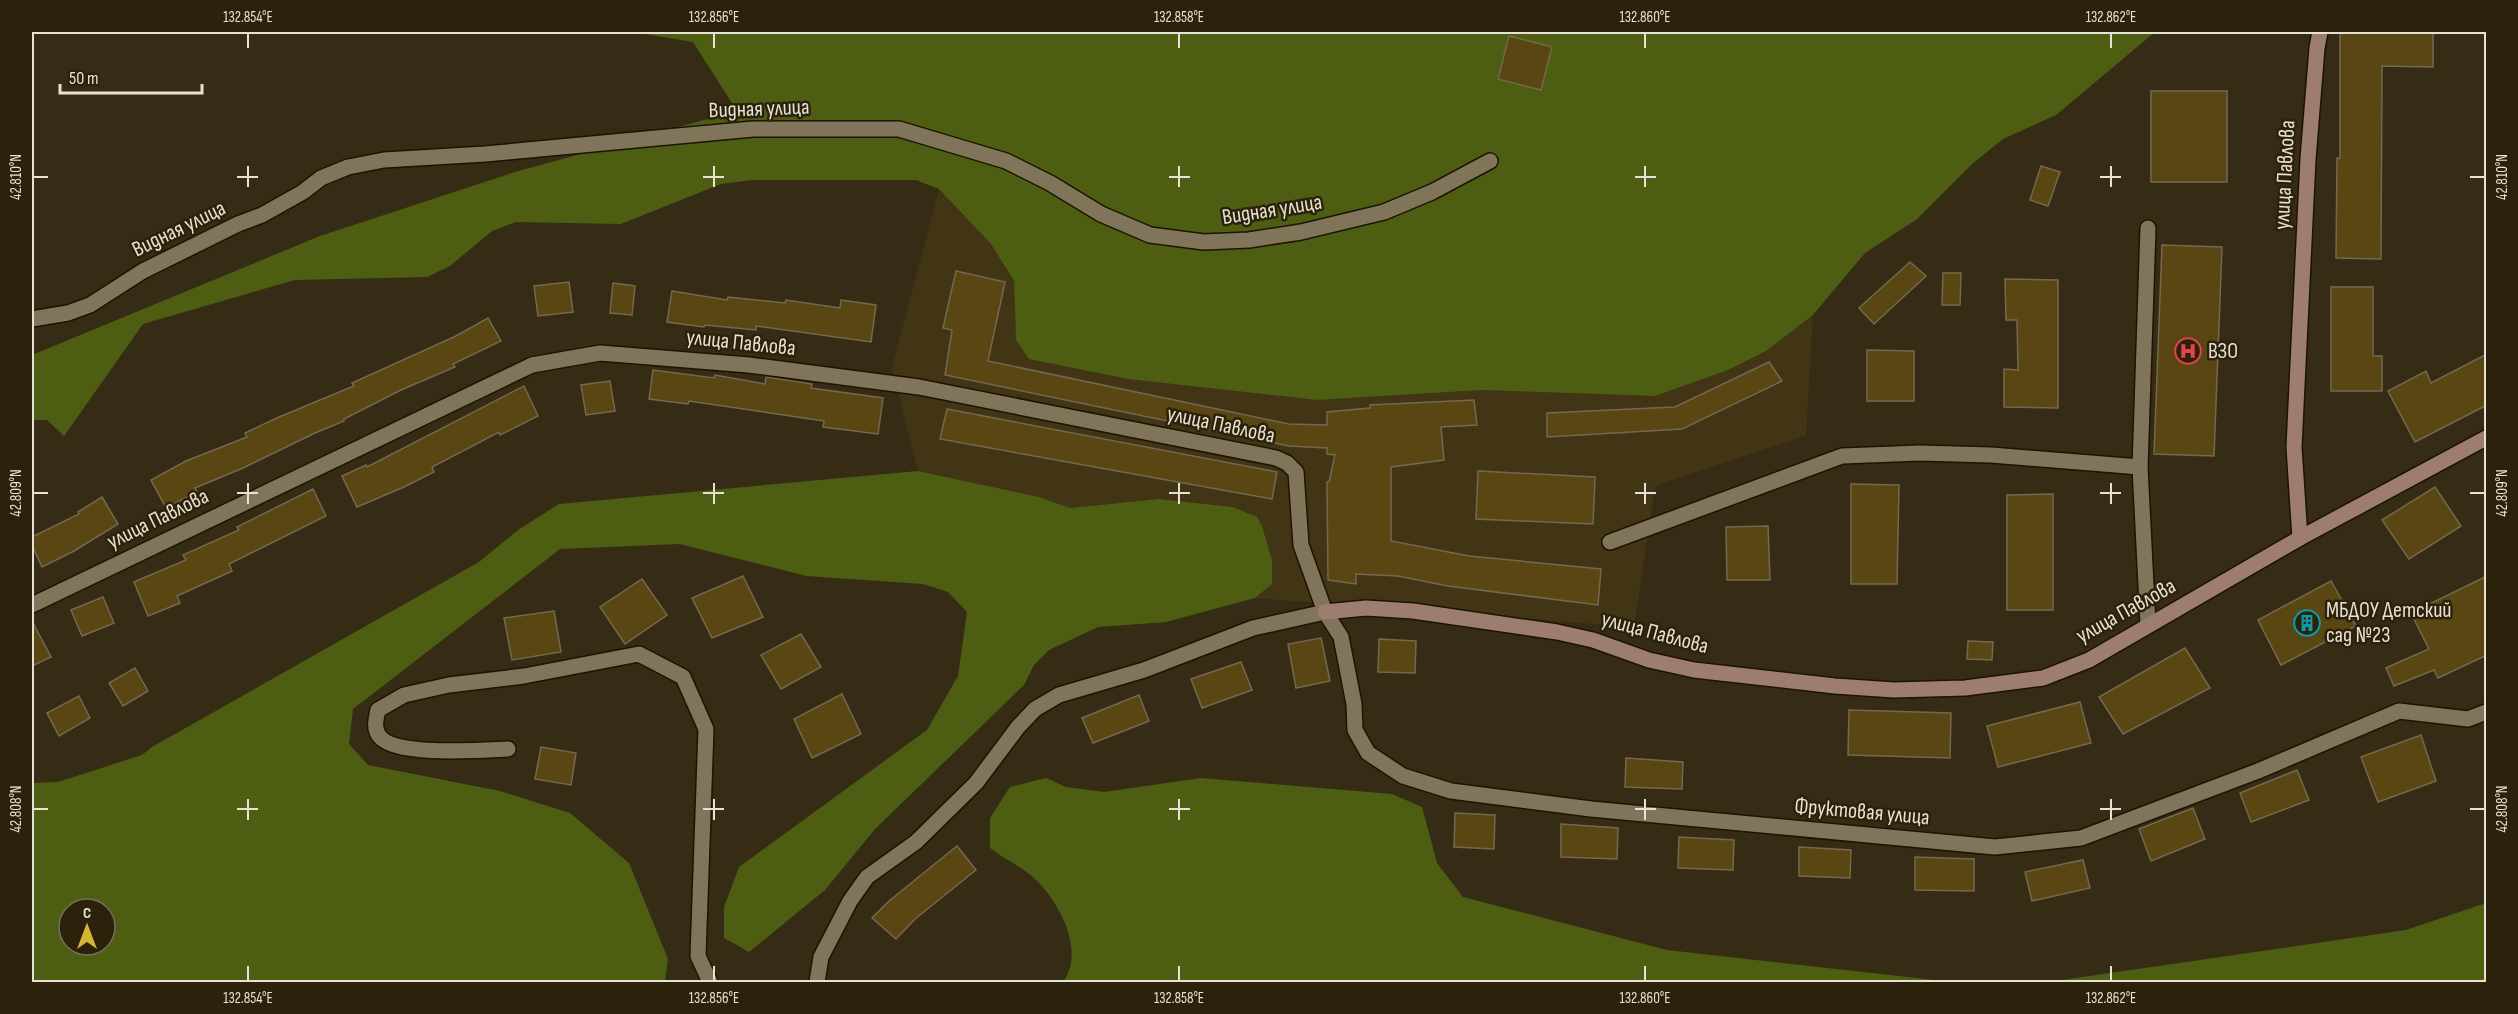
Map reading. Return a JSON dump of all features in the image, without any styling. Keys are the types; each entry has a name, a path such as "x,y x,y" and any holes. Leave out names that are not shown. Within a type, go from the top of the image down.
{"street":[{"name":"улица Павлова","path":"2300,538 2294,447 2309,148 2320,32"},
{"name":"Видная улица","path":"32,319 68,313 90,305 143,271 281,205 303,192 321,177 348,167 384,160 485,154 753,129 899,129 1006,161 1050,183 1101,214 1150,235 1204,242 1249,240 1280,235 1384,212 1432,192 1490,161"},
{"path":"2148,228 2140,467 2148,625"},
{"name":"улица Павлова","path":"32,605 532,365 600,353 749,365 919,387 1276,458 1287,463 1296,472 1301,545 1325,612 1366,608 1413,611 1557,632 1593,640 1649,660 1694,670 1835,686 1894,690 1965,688 2043,678 2089,660 2300,538 2487,438"},
{"path":"1610,542 1842,456 1920,453 1979,454 2140,467"},
{"path":"817,982 821,957 850,902 867,876 915,842 968,790 1035,709 1059,695 1144,670 1253,628 1325,612"},
{"name":"Фруктовая улица","path":"1325,612 1341,637 1354,704 1355,730 1368,753 1403,776 1451,791 1591,809 1995,847 2081,838 2258,771 2399,711 2468,719 2487,712"},
{"path":"508,749 422,751 391,745 380,737 375,726 378,710 404,695 449,685 524,676 639,654 683,677 706,729 698,956 710,982"}],"shaded area":[{"path":"939,189 991,244 1014,282 1016,340 1029,359 1128,379 1317,400 1482,390 1655,396 1728,370 1765,351 1813,315 1806,436 1655,486 1634,627 1255,598 1272,584 1272,560 1257,517 1233,507 1159,499 1070,508 1039,497 918,471 892,368"}],"green space":[{"path":"633,32 2155,32 2056,115 2003,139 1972,164 1917,219 1865,253 1813,315 1766,351 1728,370 1655,396 1482,390 1317,400 1128,379 1029,359 1016,340 1014,281 991,244 939,189 916,180 752,180 721,184 621,224 516,222 492,231 450,266 427,277 295,280 143,324 64,436 47,420 32,420 32,355 320,236 515,172 737,111 693,42"},
{"path":"918,471 1039,497 1070,508 1159,499 1233,507 1257,517 1262,526 1272,560 1272,584 1255,598 1166,622 1098,627 1049,650 1034,665 1024,685 875,829 825,890 749,952 724,938 724,907 739,867 927,730 958,676 967,612 948,592 923,584 806,576 680,544 560,549 353,709 349,744 368,765 500,791 570,813 629,863 668,959 665,982 32,982 32,783 58,782 142,755 152,747 479,562 518,530 559,504"},
{"path":"1046,778 1066,787 1104,792 1201,778 1392,794 1422,807 1437,863 1463,897 1667,950 1952,982 1063,982 1072,956 1071,942 1060,913 1034,878 990,848 990,818 1010,787"},
{"path":"2486,903 2486,982 2048,982 2406,930"}],"building":[{"path":"2340,32 2433,32 2433,67 2382,66 2381,259 2336,258 2337,158 2340,158"},
{"path":"1509,36 1552,47 1541,90 1498,79"},
{"path":"2151,91 2227,91 2227,182 2151,182"},
{"path":"2041,166 2060,172 2048,206 2030,200"},
{"name":"ВЗО","path":"2162,245 2222,247 2214,456 2154,454"},
{"path":"1910,262 1926,276 1874,324 1859,308"},
{"path":"956,271 1005,282 988,361 1289,424 1327,425 1327,412 1370,408 1370,405 1474,400 1477,425 1441,427 1444,460 1391,467 1391,541 1469,556 1601,569 1598,605 1448,586 1398,576 1356,574 1356,584 1328,580 1327,482 1329,482 1335,455 1327,454 1327,448 1289,446 945,375 952,330 943,328"},
{"path":"1943,273 1961,273 1960,305 1942,305"},
{"path":"2005,279 2058,280 2058,408 2004,407 2004,369 2018,370 2017,320 2006,320"},
{"path":"569,282 573,312 538,316 534,286"},
{"path":"613,283 635,286 632,315 610,313"},
{"path":"2331,287 2373,287 2373,356 2382,356 2382,391 2331,391"},
{"path":"672,291 727,300 728,297 785,303 786,300 840,308 841,300 876,305 871,342 756,326 756,330 667,322"},
{"path":"488,318 501,341 453,364 455,367 401,390 344,421 195,488 197,492 166,508 151,480 186,461 247,437 245,433 279,417 354,386 352,383 456,336"},
{"path":"1867,350 1914,351 1914,401 1867,401"},
{"path":"2487,354 2487,405 2415,442 2388,391 2426,371 2431,383"},
{"path":"1769,362 1782,381 1682,429 1547,437 1547,413 1675,407"},
{"path":"653,370 714,378 715,375 765,384 766,377 812,384 811,388 883,398 878,434 823,427 824,421 689,401 688,404 649,399"},
{"path":"610,381 615,411 586,415 581,385"},
{"path":"524,386 538,416 500,435 499,432 432,467 434,472 357,507 342,476 366,465 367,467"},
{"path":"947,409 1277,472 1272,499 940,439"},
{"path":"1478,471 1595,477 1593,524 1476,519"},
{"path":"1851,484 1899,485 1897,584 1851,584"},
{"path":"2435,487 2461,526 2409,559 2382,520"},
{"path":"313,489 326,516 229,564 232,571 177,596 180,603 148,616 134,582 186,560 183,555 239,530 237,527"},
{"path":"2053,494 2053,610 2007,610 2007,495"},
{"path":"102,497 118,524 74,551 42,567 32,545 32,537 79,514 78,512"},
{"path":"1768,526 1770,580 1727,580 1726,527"},
{"path":"743,576 763,617 712,638 692,598"},
{"path":"2487,576 2487,655 2438,678 2434,670 2394,686 2386,668 2429,649 2411,613"},
{"path":"642,579 667,615 625,644 600,607"},
{"name":"МБДОУ Детский сад №23","path":"2331,581 2356,626 2281,665 2258,620"},
{"path":"103,597 114,623 82,636 71,610"},
{"path":"554,611 561,652 512,660 504,618"},
{"path":"32,621 51,657 32,666"},
{"path":"801,634 821,667 781,689 761,655"},
{"path":"1321,638 1330,681 1296,688 1288,644"},
{"path":"1379,639 1416,641 1415,673 1378,672"},
{"path":"1968,641 1993,642 1992,660 1967,659"},
{"path":"2185,648 2210,688 2123,734 2099,697"},
{"path":"1241,662 1252,690 1202,708 1191,679"},
{"path":"135,668 148,691 123,706 109,683"},
{"path":"842,694 861,734 812,758 794,719"},
{"path":"1139,695 1149,721 1093,743 1082,718"},
{"path":"79,696 90,718 59,736 47,713"},
{"path":"2080,702 2091,743 1998,767 1987,726"},
{"path":"1849,710 1951,713 1950,758 1848,755"},
{"path":"2421,735 2436,781 2378,802 2361,757"},
{"path":"541,747 576,753 571,785 535,779"},
{"path":"1626,758 1683,762 1682,789 1625,787"},
{"path":"2297,770 2309,800 2251,822 2240,793"},
{"path":"2193,808 2205,839 2151,861 2139,829"},
{"path":"1455,813 1495,815 1494,849 1454,847"},
{"path":"1561,824 1618,828 1617,859 1561,857"},
{"path":"1679,837 1734,840 1733,870 1678,868"},
{"path":"957,846 976,870 915,919 896,939 872,918 889,901"},
{"path":"1799,847 1851,850 1850,878 1799,876"},
{"path":"1915,857 1974,859 1974,891 1915,890"},
{"path":"2083,860 2090,888 2032,901 2025,872"}],"place":[{"name":"ВЗО","path":"2188,351"},
{"name":"МБДОУ Детский сад №23","path":"2307,623"}]}
